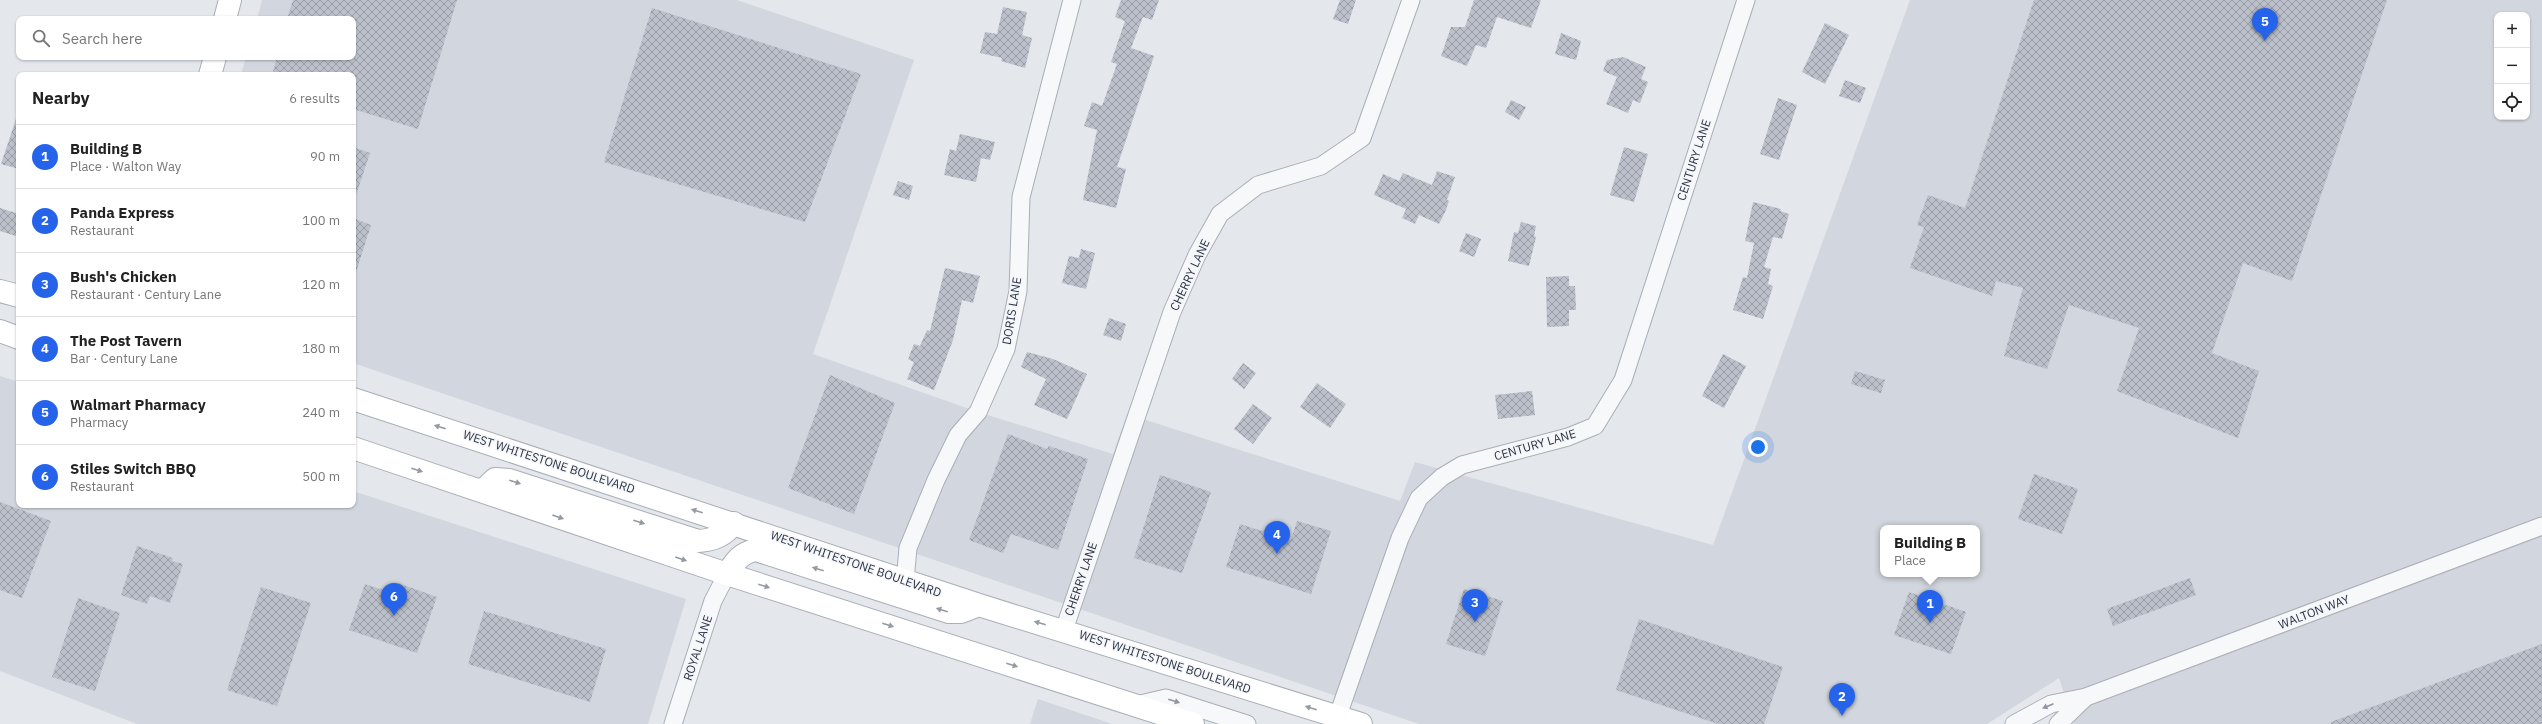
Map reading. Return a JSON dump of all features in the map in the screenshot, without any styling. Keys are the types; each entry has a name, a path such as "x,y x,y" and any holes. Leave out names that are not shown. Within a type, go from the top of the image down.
{"main road":[{"path":"226,16 230,0"},
{"path":"211,72 214,60"},
{"path":"0,291 16,295"},
{"path":"0,332 16,337"},
{"name":"WEST WHITESTONE BOULEVARD","path":"356,399 734,523 904,581 1064,630 1337,720 1361,724"},
{"path":"356,449 727,574 1193,724"},
{"path":"482,491 495,479 509,480 698,541 716,539 726,532 734,523"},
{"path":"727,574 738,558 747,552 756,550 949,612 961,612 979,605"}],"street":[{"name":"DORIS LANE","path":"904,581 908,548 936,480 958,435 978,412 1006,349 1018,291 1021,197 1072,0"},
{"name":"CHERRY LANE","path":"1064,630 1172,312 1198,255 1216,221 1220,214 1258,185 1321,166 1362,138 1411,0"},
{"name":"CENTURY LANE","path":"1337,720 1389,567 1419,498 1442,477 1462,465 1568,437 1595,426 1623,380 1746,0"},
{"name":"WALTON WAY","path":"2014,724 2051,704 2086,697 2542,526"},
{"name":"ROYAL LANE","path":"673,724 713,601 727,574"},
{"name":"WALTON WAY","path":"2058,724 2086,697"},
{"path":"1136,705 1166,698 1247,724"}],"shaded area":[{"path":"262,0 737,0 914,60 813,354 978,412 1113,454 1127,414 1400,501 1415,462 1713,545 1910,0 2542,0 2542,724 2074,724 2059,678 1987,724 1419,724 356,364 356,72 242,72 245,60 356,60 356,16 258,16"},
{"path":"0,376 16,381 16,508 356,508 356,492 686,599 648,724 137,724 0,671"},
{"path":"1038,699 1112,724 1030,724"}],"building":[{"path":"293,0 457,0 418,129 356,110 356,72 273,72 276,60 356,60 356,16 288,16"},
{"path":"1121,0 1159,0 1152,20 1143,17 1131,48 1154,56 1117,167 1126,169 1116,208 1083,200 1097,130 1084,126 1092,102 1102,106 1117,64 1111,62 1125,21 1115,17"},
{"path":"1340,0 1356,0 1348,24 1333,19"},
{"path":"1474,0 1541,0 1531,28 1497,17 1486,48 1476,45 1467,66 1441,56 1451,27 1465,27"},
{"path":"2034,0 2387,0 2292,281 2243,263 2212,353 2259,371 2238,438 2117,391 2139,328 2069,305 2047,369 2004,356 2023,288 1996,281 1992,296 1910,268 1924,227 1917,225 1928,195 1965,208"},
{"path":"1003,7 1027,12 1022,35 1032,38 1025,68 1001,61 1002,58 980,53 985,32 997,34"},
{"path":"652,8 861,74 805,222 604,162"},
{"path":"1825,23 1849,35 1825,84 1802,72"},
{"path":"1561,33 1581,41 1576,60 1555,54"},
{"path":"1623,57 1646,67 1641,79 1648,82 1640,103 1633,100 1628,113 1606,104 1617,77 1603,71 1607,60"},
{"path":"1845,80 1866,88 1860,103 1839,96"},
{"path":"1778,98 1797,105 1779,160 1760,154"},
{"path":"1511,100 1526,107 1519,120 1505,112"},
{"path":"16,119 16,168 1,164"},
{"path":"960,134 995,142 990,160 981,158 976,182 944,175 950,149 956,151"},
{"path":"1624,147 1648,154 1634,202 1610,195"},
{"path":"356,148 370,153 356,195"},
{"path":"1437,171 1455,177 1447,200 1449,201 1446,210 1439,224 1419,215 1415,224 1402,218 1406,209 1374,195 1383,174 1399,181 1403,173 1432,185"},
{"path":"898,181 913,186 909,200 893,195"},
{"path":"1753,202 1781,209 1780,211 1789,214 1782,239 1773,237 1764,267 1771,269 1768,284 1773,286 1763,319 1733,310 1743,277 1747,278 1754,243 1745,241"},
{"path":"0,208 16,213 16,236 0,231"},
{"path":"356,219 371,225 356,272"},
{"path":"1521,222 1536,226 1534,236 1536,237 1529,266 1508,261 1514,232 1518,233"},
{"path":"1466,233 1481,239 1474,257 1459,251"},
{"path":"1081,249 1095,253 1086,289 1062,283 1069,256 1079,258"},
{"path":"945,268 980,276 973,303 962,300 953,340 934,390 907,379 914,362 908,359 914,344 920,346 927,330 930,331"},
{"path":"1569,276 1569,286 1575,286 1576,310 1569,310 1569,326 1547,327 1546,277"},
{"path":"1109,318 1126,324 1121,341 1103,335"},
{"path":"1027,352 1053,359 1087,374 1067,419 1034,405 1046,379 1021,367"},
{"path":"1723,354 1746,366 1724,408 1702,396"},
{"path":"1243,363 1256,373 1244,389 1232,379"},
{"path":"1855,371 1885,380 1881,393 1851,384"},
{"path":"830,375 895,403 854,514 788,488"},
{"path":"1317,383 1346,404 1330,428 1300,407"},
{"path":"1532,391 1535,415 1498,419 1495,395"},
{"path":"1253,404 1272,418 1253,444 1234,429"},
{"path":"1008,434 1047,449 1049,446 1088,459 1058,550 1011,534 1003,553 969,540"},
{"path":"2034,474 2078,489 2062,534 2018,519"},
{"path":"1160,475 1211,492 1182,573 1134,558"},
{"path":"0,502 51,521 22,598 0,590"},
{"path":"1297,521 1331,531 1311,594 1226,567 1240,524 1291,540"},
{"path":"137,546 173,558 172,561 183,564 170,603 150,596 147,604 121,595"},
{"path":"2190,578 2196,595 2113,626 2107,609"},
{"path":"398,583 437,597 417,653 349,630 365,584 395,594"},
{"path":"261,587 311,603 277,706 227,690"},
{"path":"1464,589 1503,601 1485,656 1446,644"},
{"path":"1909,592 1966,612 1951,654 1894,635"},
{"path":"78,598 120,613 95,691 52,677"},
{"path":"484,611 606,649 590,702 468,664"},
{"path":"1639,619 1783,667 1764,724 1718,724 1616,690"},
{"path":"2542,644 2542,724 2331,724 2331,722"}],"place":[{"name":"Walmart Pharmacy","path":"2265,41"},
{"name":"The Post Tavern","path":"1277,554"},
{"name":"Stiles Switch BBQ","path":"394,616"},
{"name":"Bush's Chicken","path":"1475,622"},
{"name":"Building B","path":"1930,623"},
{"name":"Panda Express","path":"1842,716"}]}
